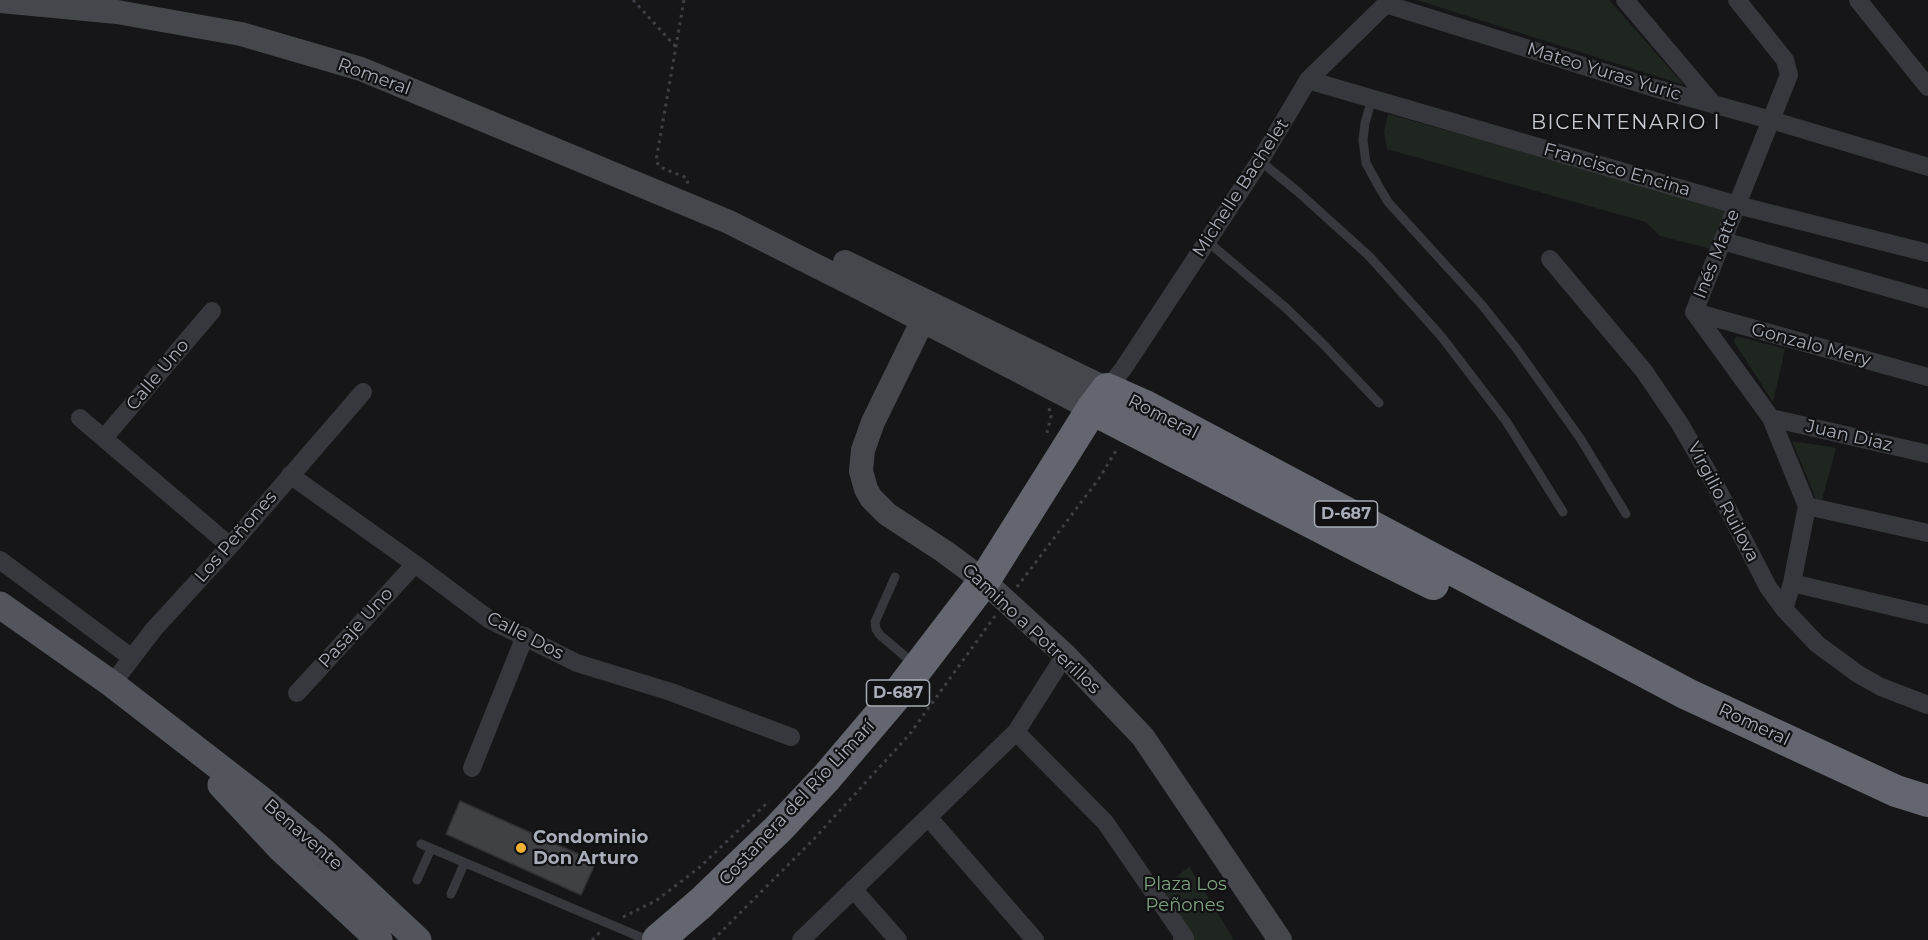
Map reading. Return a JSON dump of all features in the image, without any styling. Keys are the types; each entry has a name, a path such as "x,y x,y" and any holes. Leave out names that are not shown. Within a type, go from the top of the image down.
{"highway":[{"name":"Romeral","path":"1100,399 1130,428 1369,552 1498,613 1584,641"},
{"name":"Romeral","path":"1100,399 1143,405 1687,694 1896,792 1928,801"},
{"name":"Costanera del Río Limarí","path":"658,940 701,903 778,829 856,743 918,668 994,591 1100,399"}],"main road":[{"name":"Romeral","path":"0,1 115,6 241,34 361,69 729,222 923,320 1100,399"},
{"name":"Romeral","path":"729,222 815,249 1100,399"},
{"name":"Camino a Potrerillos","path":"923,320 873,422 861,461 863,481 871,498 887,514 945,552 994,591 1065,655 1143,737 1280,940"},
{"name":"Benavente","path":"0,605 111,684 233,777 304,835 418,940"},
{"name":"Benavente","path":"181,739 280,848 379,940"}],"street":[{"path":"1626,0 1714,105"},
{"name":"Inés Matte","path":"1737,0 1785,60 1789,75 1694,312 1771,418 1807,507"},
{"path":"1858,0 1928,87"},
{"name":"Mateo Yuras Yuric","path":"1387,2 1654,88 1928,167"},
{"name":"Michelle Bachelet","path":"1100,399 1123,369 1260,161 1308,80 1387,2"},
{"name":"Francisco Encina","path":"1308,80 1737,205 1928,253"},
{"path":"1723,241 1928,299"},
{"name":"Virgilio Ruilova","path":"1550,259 1644,371 1680,424 1717,488 1768,587 1784,609 1817,644 1857,674 1881,687 1928,705"},
{"name":"Calle Uno","path":"104,438 212,311"},
{"name":"Gonzalo Mery","path":"1694,312 1928,377"},
{"name":"Los Peñones","path":"111,684 154,629 230,546 363,392"},
{"path":"80,418 230,546"},
{"name":"Juan Diaz","path":"1771,418 1928,454"},
{"name":"Calle Dos","path":"290,475 490,620 577,663 671,692 791,737"},
{"path":"1784,609 1792,583 1807,507 1928,534"},
{"path":"0,560 132,658"},
{"name":"Pasaje Uno","path":"297,693 415,564"},
{"path":"1792,583 1928,615"},
{"path":"472,768 525,636"},
{"path":"801,940 1016,732 1065,655"},
{"path":"1016,732 1105,822 1184,939"},
{"path":"928,817 1035,940"},
{"path":"853,889 898,940"}],"lane":[{"path":"1372,99 1363,140 1366,163 1388,202 1474,297 1516,348 1580,438 1626,514"},
{"path":"1260,161 1298,191 1369,256 1441,336 1506,421 1563,512"},
{"path":"1207,241 1286,308 1379,403"},
{"path":"895,577 875,622 876,629 918,668"},
{"path":"417,880 426,847 647,940"},
{"path":"451,894 464,864"}],"path":[{"path":"633,0 676,47"},
{"path":"684,0 656,161 660,167 687,178 688,204"},
{"path":"713,940 813,840 909,735 994,591 1098,480 1130,428"}],"green space":[{"path":"1417,0 1609,0 1684,85"},
{"path":"1388,114 1726,208 1711,249 1660,236 1646,222 1387,149 1384,131"},
{"path":"1736,336 1785,349 1773,402 1734,342"},
{"path":"1792,441 1836,448 1822,500 1816,499"},
{"name":"Plaza Los Peñones","path":"1189,866 1234,940 1191,940 1161,891"}],"building":[{"name":"Condominio Don Arturo","path":"460,801 596,862 581,895 446,834"}],"place":[{"name":"Condominio Don Arturo","path":"521,848"}],"district":[{"name":"BICENTENARIO I","path":"1626,123"}]}
